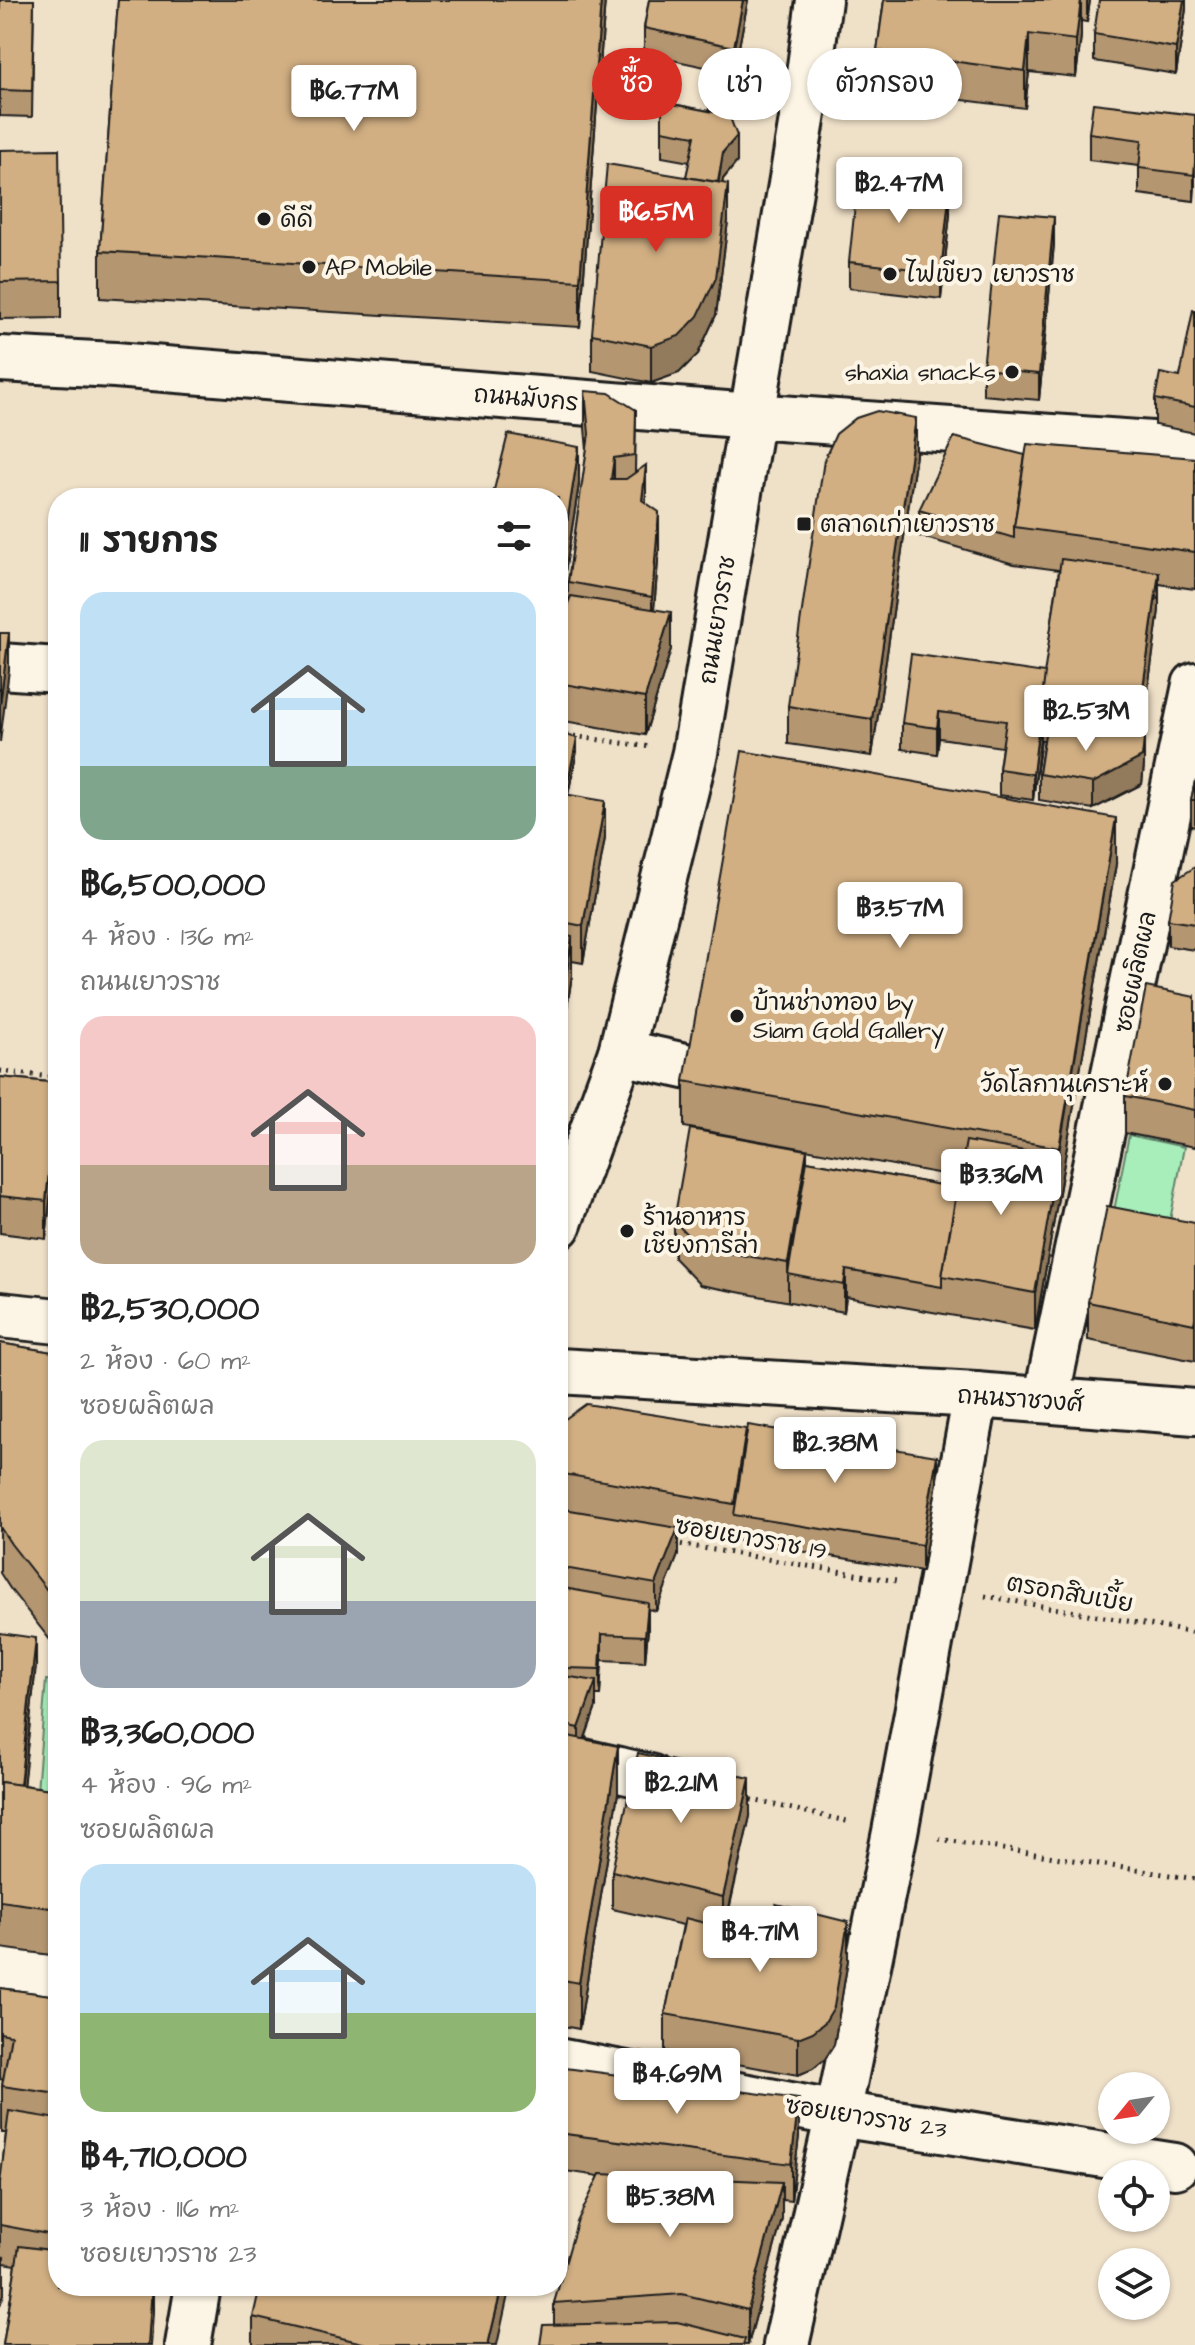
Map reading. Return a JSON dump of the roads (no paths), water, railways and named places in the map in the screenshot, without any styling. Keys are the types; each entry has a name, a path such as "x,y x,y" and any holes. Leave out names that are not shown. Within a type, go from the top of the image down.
{"street":[{"name":"ถนนเยาวราช","path":"568,1198 621,1052 695,753 806,96 819,0"},
{"name":"ถนนมังกร","path":"0,359 131,366 751,416 1195,447"},
{"path":"0,666 48,669"},
{"name":"ซอยผลิตผล","path":"1046,1400 1091,1105 1195,685"},
{"path":"621,1052 694,1068"},
{"path":"0,1315 48,1320"},
{"name":"ถนนราชวงศ์","path":"568,1372 976,1395 1195,1412"},
{"path":"786,2345 838,2114 895,1832 976,1395"},
{"path":"568,1758 650,1777"},
{"path":"0,1967 48,1974"},
{"name":"ซอยเยาวราช 23","path":"568,2063 838,2114 1175,2166"},
{"path":"188,2345 196,2296"}],"place":[{"name":"ดีดี","path":"264,219"},
{"name":"AP Mobile","path":"309,267"},
{"name":"ไฟเขียว เยาวราช","path":"890,274"},
{"name":"shaxia snacks","path":"1012,372"},
{"name":"ตลาดเก่าเยาวราช","path":"804,524"},
{"name":"บ้านช่างทอง by Siam Gold Gallery","path":"737,1016"},
{"name":"วัดโลกานุเคราะห์","path":"1165,1084"},
{"name":"ร้านอาหาร เชียงการีล่า","path":"627,1231"}]}
